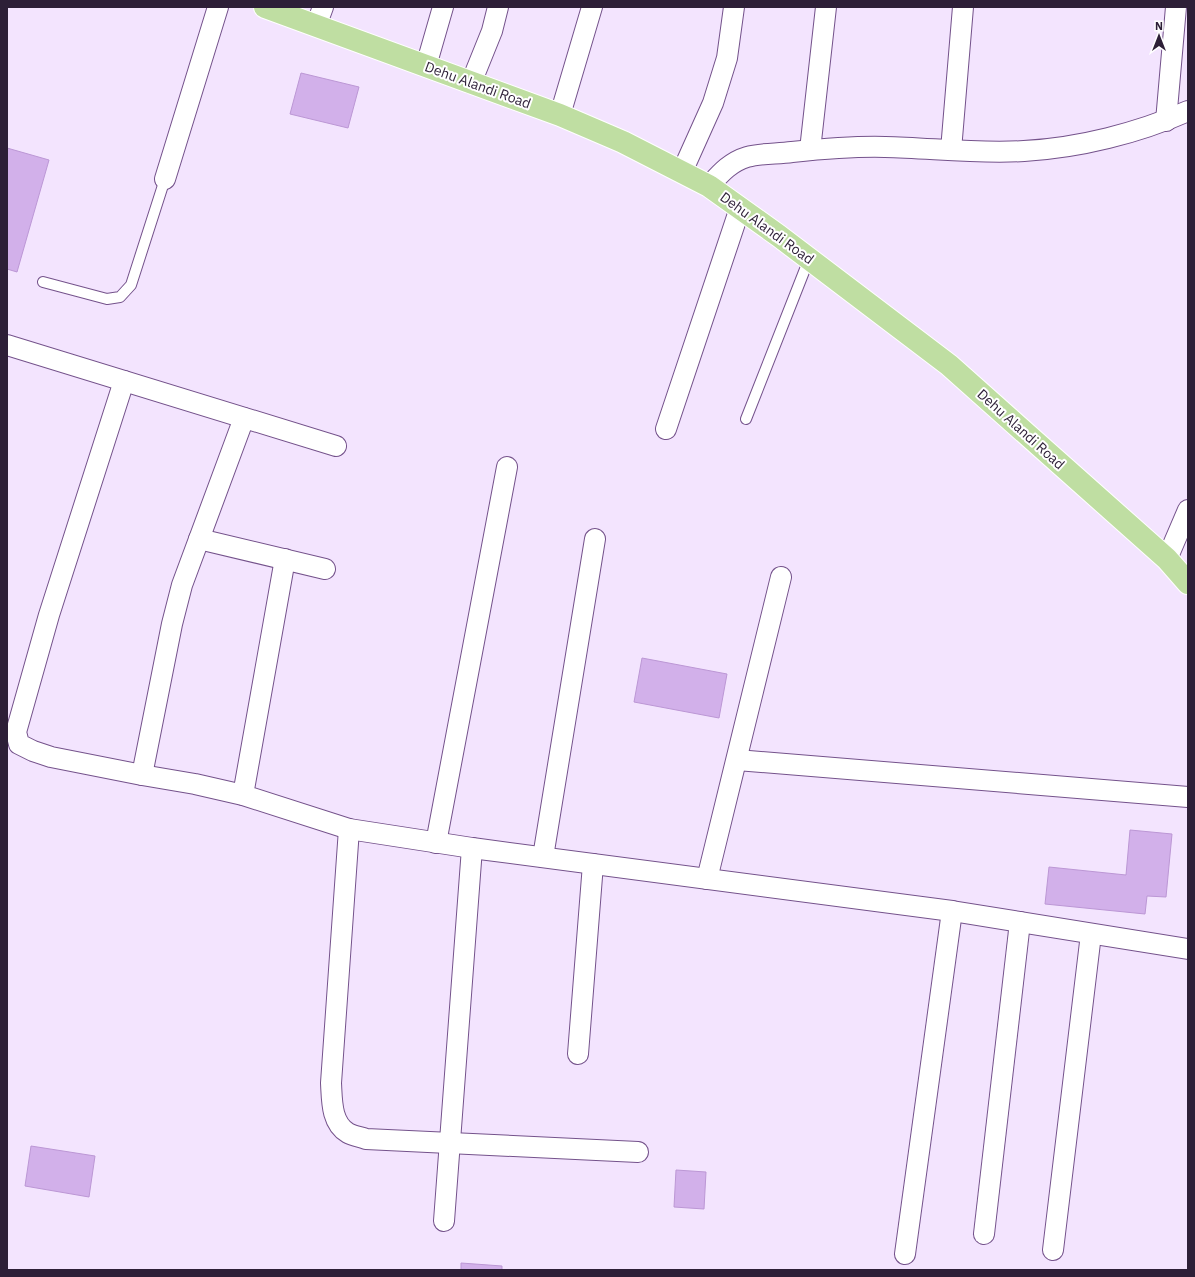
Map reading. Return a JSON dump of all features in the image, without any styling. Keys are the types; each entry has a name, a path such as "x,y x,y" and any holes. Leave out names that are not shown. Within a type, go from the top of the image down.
{"main road":[{"name":"Dehu Alandi Road","path":"264,7 319,17 426,66 560,115 623,142 709,186 949,364 1167,559 1188,583"}],"street":[{"path":"165,179 218,7"},
{"path":"426,66 443,7"},
{"path":"471,83 492,32 498,7"},
{"path":"560,115 592,7"},
{"path":"682,172 716,95 727,58 734,7"},
{"path":"810,150 826,7"},
{"path":"951,150 963,7"},
{"path":"1166,121 1176,7"},
{"path":"709,186 723,171 734,163 747,157 810,150 884,147 1024,151 1063,147 1108,137 1166,121 1188,111"},
{"path":"666,428 740,208"},
{"path":"7,345 336,446"},
{"path":"124,381 54,601 16,732 19,744 33,751 51,757 195,784 242,795 349,829 472,848 952,911 1188,949"},
{"path":"142,775 172,624 182,585 244,418"},
{"path":"436,843 507,467"},
{"path":"1167,559 1188,510"},
{"path":"199,539 325,569"},
{"path":"542,857 595,539"},
{"path":"242,795 285,559"},
{"path":"707,878 781,577"},
{"path":"737,760 1188,797"},
{"path":"349,829 331,1083 332,1103 336,1121 348,1133 366,1139 638,1152"},
{"path":"444,1221 472,848"},
{"path":"578,1054 593,864"},
{"path":"905,1254 952,911"},
{"path":"984,1234 1020,922"},
{"path":"1053,1250 1091,934"}],"lane":[{"path":"43,282 107,299 120,297 131,285 165,179"},
{"path":"746,420 809,259"}],"building":[{"path":"301,73 359,87 348,128 290,114"},
{"path":"7,148 49,160 17,272 7,269"},
{"path":"642,658 727,674 719,718 634,702"},
{"path":"1130,830 1172,834 1166,897 1147,896 1145,914 1045,904 1049,867 1126,875"},
{"path":"31,1146 95,1156 89,1197 25,1186"},
{"path":"676,1170 706,1172 704,1209 674,1207"},
{"path":"461,1263 502,1266 502,1270 461,1270"}]}
